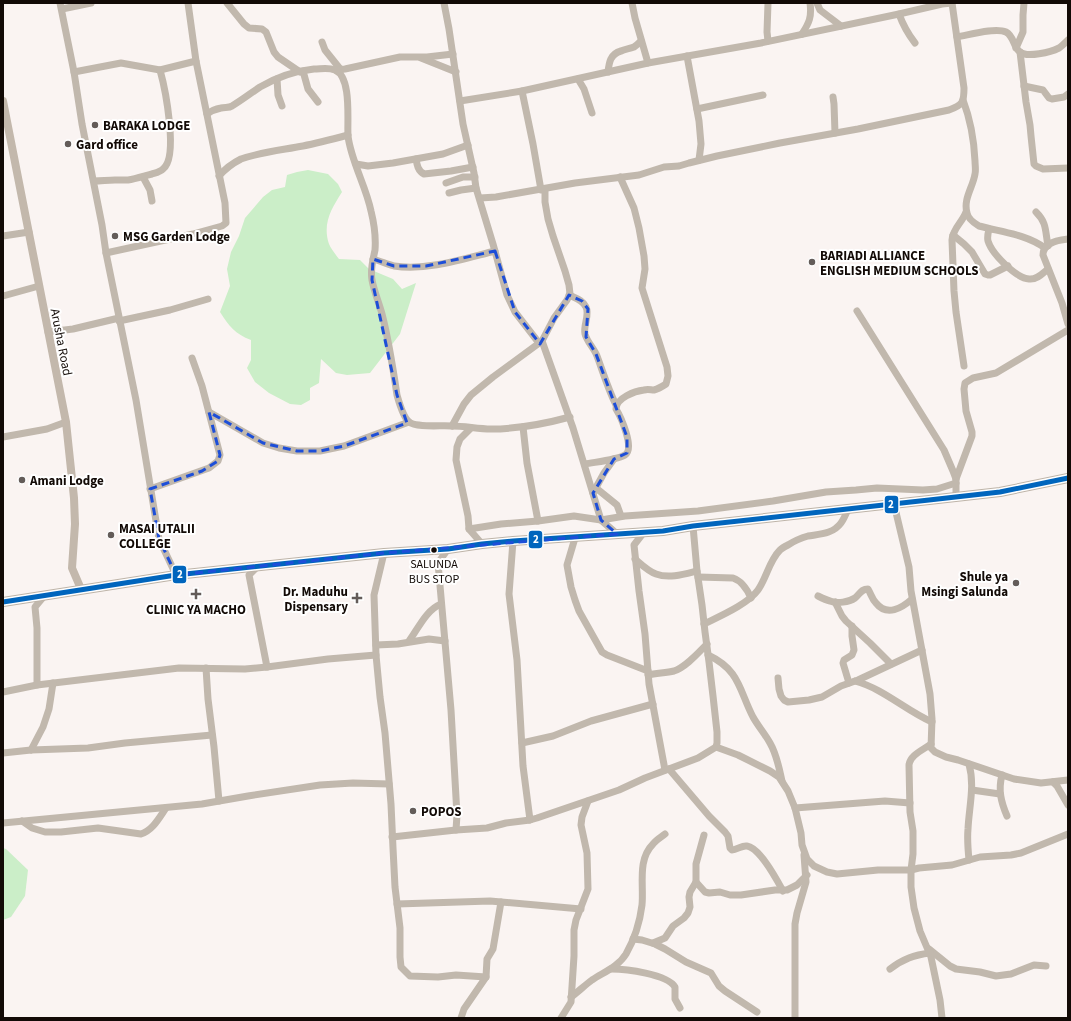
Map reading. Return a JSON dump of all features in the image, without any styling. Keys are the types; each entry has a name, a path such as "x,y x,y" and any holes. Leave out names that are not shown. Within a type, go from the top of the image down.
{"highway":[{"path":"3,602 176,574 384,553 448,549 513,541 664,531 693,526 1000,492 1068,478"}],"main road":[{"name":"Arusha Road","path":"3,101 66,422 74,498 75,524 72,568 81,589"}],"street":[{"path":"91,3 61,6 106,253 136,400 159,539 176,574"},
{"path":"106,253 218,228 226,223 219,176 196,61 188,3"},
{"path":"227,3 249,28 262,29 266,32 278,58 301,71 305,76 308,89 318,102"},
{"path":"444,3 463,124 473,167 476,188 507,296 515,312 541,342 570,417 595,491 601,520 617,534"},
{"path":"632,3 648,63"},
{"path":"768,3 768,41"},
{"path":"802,34 811,15 810,3"},
{"path":"817,3 820,10 841,26"},
{"path":"460,101 522,91 648,63 768,41 952,3 964,88 963,100 969,115 975,157 975,174 966,205 966,212 964,219 957,227 953,235 952,256 954,291 964,366"},
{"path":"1018,50 1023,32 1024,3"},
{"path":"899,14 914,43"},
{"path":"957,37 999,31 1006,32 1012,38 1018,50 1030,125 1034,164 1043,169 1068,168"},
{"path":"1018,50 1023,54 1040,54 1059,48 1068,40"},
{"path":"608,72 609,64 613,55 621,50 627,50 642,41"},
{"path":"322,42 325,50 344,81 348,104 348,136 371,210 375,249 371,266 372,280 382,315 399,404 404,415 409,422 417,425 490,429 523,427 570,417"},
{"path":"207,114 219,108 231,106 260,87 277,79 301,71 324,68 338,70 400,57 441,56 453,54"},
{"path":"687,56 701,139 699,160"},
{"path":"418,57 456,72"},
{"path":"74,72 120,63 160,70 196,61"},
{"path":"94,182 127,180 163,170 167,165 170,158 170,129 165,90 160,70"},
{"path":"277,79 278,95 282,106"},
{"path":"578,79 584,89 592,113"},
{"path":"1024,86 1043,90 1049,98 1052,99 1064,97 1068,94"},
{"path":"452,426 461,408 471,395 493,376 541,342 554,318 570,294 565,271 548,219 522,91"},
{"path":"697,109 763,95"},
{"path":"833,97 835,133"},
{"path":"480,198 496,197 575,183 639,175 664,167 679,166 699,160 780,143 949,110 958,106 963,100"},
{"path":"219,176 226,168 241,159 348,136"},
{"path":"356,164 368,166 416,159 443,154 468,145"},
{"path":"416,159 420,172 424,174 473,167"},
{"path":"143,176 150,190 152,201"},
{"path":"446,183 463,177 475,178"},
{"path":"616,405 630,394 646,390 655,390 666,384 668,376 667,367 657,333 645,301 642,288 645,269 639,228 634,208 620,177"},
{"path":"449,193 476,188"},
{"path":"966,212 973,222 979,226 1018,235 1046,247"},
{"path":"1036,212 1044,222 1046,247"},
{"path":"989,229 989,244 998,257 1023,277 1030,279 1035,278 1041,276 1048,269"},
{"path":"3,236 29,232"},
{"path":"953,235 972,252 985,274 990,275 1008,266"},
{"path":"1068,239 1059,240 1046,247 1043,252 1048,269 1062,303 1068,324"},
{"path":"373,259 394,266 426,266 456,261 495,251"},
{"path":"3,296 39,286"},
{"path":"569,295 582,301 588,310 585,324 586,337 596,354 611,396 616,405 627,437 629,449 625,455 614,459 585,464"},
{"path":"48,332 73,329 170,310 208,299"},
{"path":"856,311 944,450 956,481"},
{"path":"956,497 956,481 972,436 966,411 964,389 965,383 973,378 996,372 1068,330"},
{"path":"150,489 209,468 218,461 220,455 202,386 192,358"},
{"path":"209,412 263,443 279,448 297,451 320,451 344,446 409,422"},
{"path":"3,437 47,429 66,422"},
{"path":"523,427 525,449 538,522"},
{"path":"471,428 460,439 456,452 456,460 468,516 468,529 482,544"},
{"path":"595,491 604,473 614,459"},
{"path":"468,529 501,524 538,522 574,516 601,520 621,516 698,511 826,492 877,488 922,490 937,489 956,481"},
{"path":"595,491 617,505 621,516"},
{"path":"894,504 908,567 912,599 930,694 932,722 931,748 939,754 1014,779 1041,783 1068,780"},
{"path":"704,624 751,598 758,590 771,563 781,549 795,540 825,534 834,530 844,520 848,509"},
{"path":"693,526 716,732 716,748"},
{"path":"644,532 634,544 635,559 645,634 649,684 667,770 725,832 728,836 730,848 734,850 742,846 746,846 756,851 775,876 783,891"},
{"path":"575,538 567,565 571,587 579,611 602,652 648,673 679,668 698,653 706,644"},
{"path":"513,541 509,594 517,660 522,743 530,820"},
{"path":"448,549 438,562 453,742 454,783 457,815 456,830"},
{"path":"384,553 374,595 376,655 385,733 400,928 401,967 410,976 438,978 456,976 486,977"},
{"path":"635,559 647,569 665,576 698,574 736,579 748,591 751,598"},
{"path":"258,566 249,575 267,667"},
{"path":"818,596 831,602 851,600 862,591 868,589 875,603 889,611 902,607 912,599"},
{"path":"37,685 37,628 35,607 45,594"},
{"path":"835,602 842,616 891,664"},
{"path":"409,641 429,613 436,606 442,604"},
{"path":"852,626 854,650 852,655 844,660 843,663 852,682"},
{"path":"376,645 398,644 428,639 445,641"},
{"path":"778,678 779,689 784,700 788,702 809,700 822,697 841,686 922,650"},
{"path":"3,692 37,685 179,668 245,669 376,655"},
{"path":"708,655 727,667 738,682 755,721 770,743 778,764 782,781"},
{"path":"206,668 219,801"},
{"path":"852,682 873,687 921,718 932,722"},
{"path":"31,750 43,727 49,709 53,683"},
{"path":"522,743 554,736 591,721 653,704"},
{"path":"3,753 31,750 88,748 131,742 212,735"},
{"path":"931,744 912,756 909,760 910,803 913,831 911,886 914,908 920,931 935,970 942,1018"},
{"path":"392,837 487,828 506,823 530,820 619,790 698,758 716,748 738,755 779,777 788,791 800,826 806,882 795,924 795,1018"},
{"path":"969,764 972,780 967,844 969,860"},
{"path":"1002,775 1000,794 1001,803 1007,816"},
{"path":"1053,782 1068,805"},
{"path":"3,823 202,804 320,785 353,783 389,784"},
{"path":"972,790 1000,794"},
{"path":"561,1018 570,1005 574,956 574,930 576,920 588,889 588,854 581,825 582,817 588,801"},
{"path":"795,808 885,801 910,803"},
{"path":"22,821 32,828 45,832 61,832 98,828 140,834 150,830 166,808"},
{"path":"571,998 592,980 611,968 623,958 633,939 642,906 643,862 647,852 653,844 665,834"},
{"path":"804,853 812,865 827,872 837,874 878,870 911,870 952,865 980,857 1021,853 1068,834"},
{"path":"653,944 665,938 673,926 688,913 690,907 689,896 696,882 696,864 704,835"},
{"path":"696,882 705,892 720,892 730,895 775,890 783,891 797,885 817,868"},
{"path":"397,904 501,902 581,909"},
{"path":"461,1018 464,1009 486,977 487,959 493,949 501,902"},
{"path":"633,939 642,940 665,949 686,962 711,973 719,986 725,992 757,1012"},
{"path":"928,950 956,969 996,976 1011,974 1034,964 1046,966"},
{"path":"890,969 909,957 918,955 928,950"},
{"path":"611,968 632,970 669,980 675,987 675,999 680,1008"}],"highlighted area":[{"path":"495,251 515,312 540,344 569,295 582,301 588,309 586,337 596,354 627,437 627,453 614,459 593,493 601,520 617,534 384,553 176,575 159,539 150,489 202,471 218,461 220,455 209,412 263,443 297,451 320,451 344,446 407,423 397,395 372,280 373,259 394,266 426,266"}],"green space":[{"path":"308,170 328,174 338,184 342,192 329,216 327,223 327,236 329,244 339,259 360,260 369,269 393,279 402,289 416,283 400,334 370,373 347,375 336,373 321,359 319,383 310,388 310,400 301,405 290,404 269,393 255,382 247,368 251,360 251,340 233,329 220,312 230,286 227,269 231,252 239,236 245,218 263,197 272,190 285,187 287,175"},
{"path":"3,848 6,849 28,870 25,896 11,917 3,920"}],"transit line":[{"name":"2","path":"3,602 176,575 384,553 448,549 513,541 663,531 693,526 1000,492 1068,478"}],"place":[{"name":"BARAKA LODGE","path":"95,125"},
{"name":"Gard office","path":"68,144"},
{"name":"MSG Garden Lodge","path":"115,236"},
{"name":"BARIADI ALLIANCE ENGLISH MEDIUM SCHOOLS","path":"812,262"},
{"name":"Amani Lodge","path":"22,480"},
{"name":"MASAI UTALII COLLEGE","path":"111,535"},
{"name":"SALUNDA BUS STOP","path":"434,550"},
{"name":"Shule ya Msingi Salunda","path":"1016,583"},
{"name":"CLINIC YA MACHO","path":"196,594"},
{"name":"Dr. Maduhu Dispensary","path":"357,598"},
{"name":"POPOS","path":"413,811"}]}
